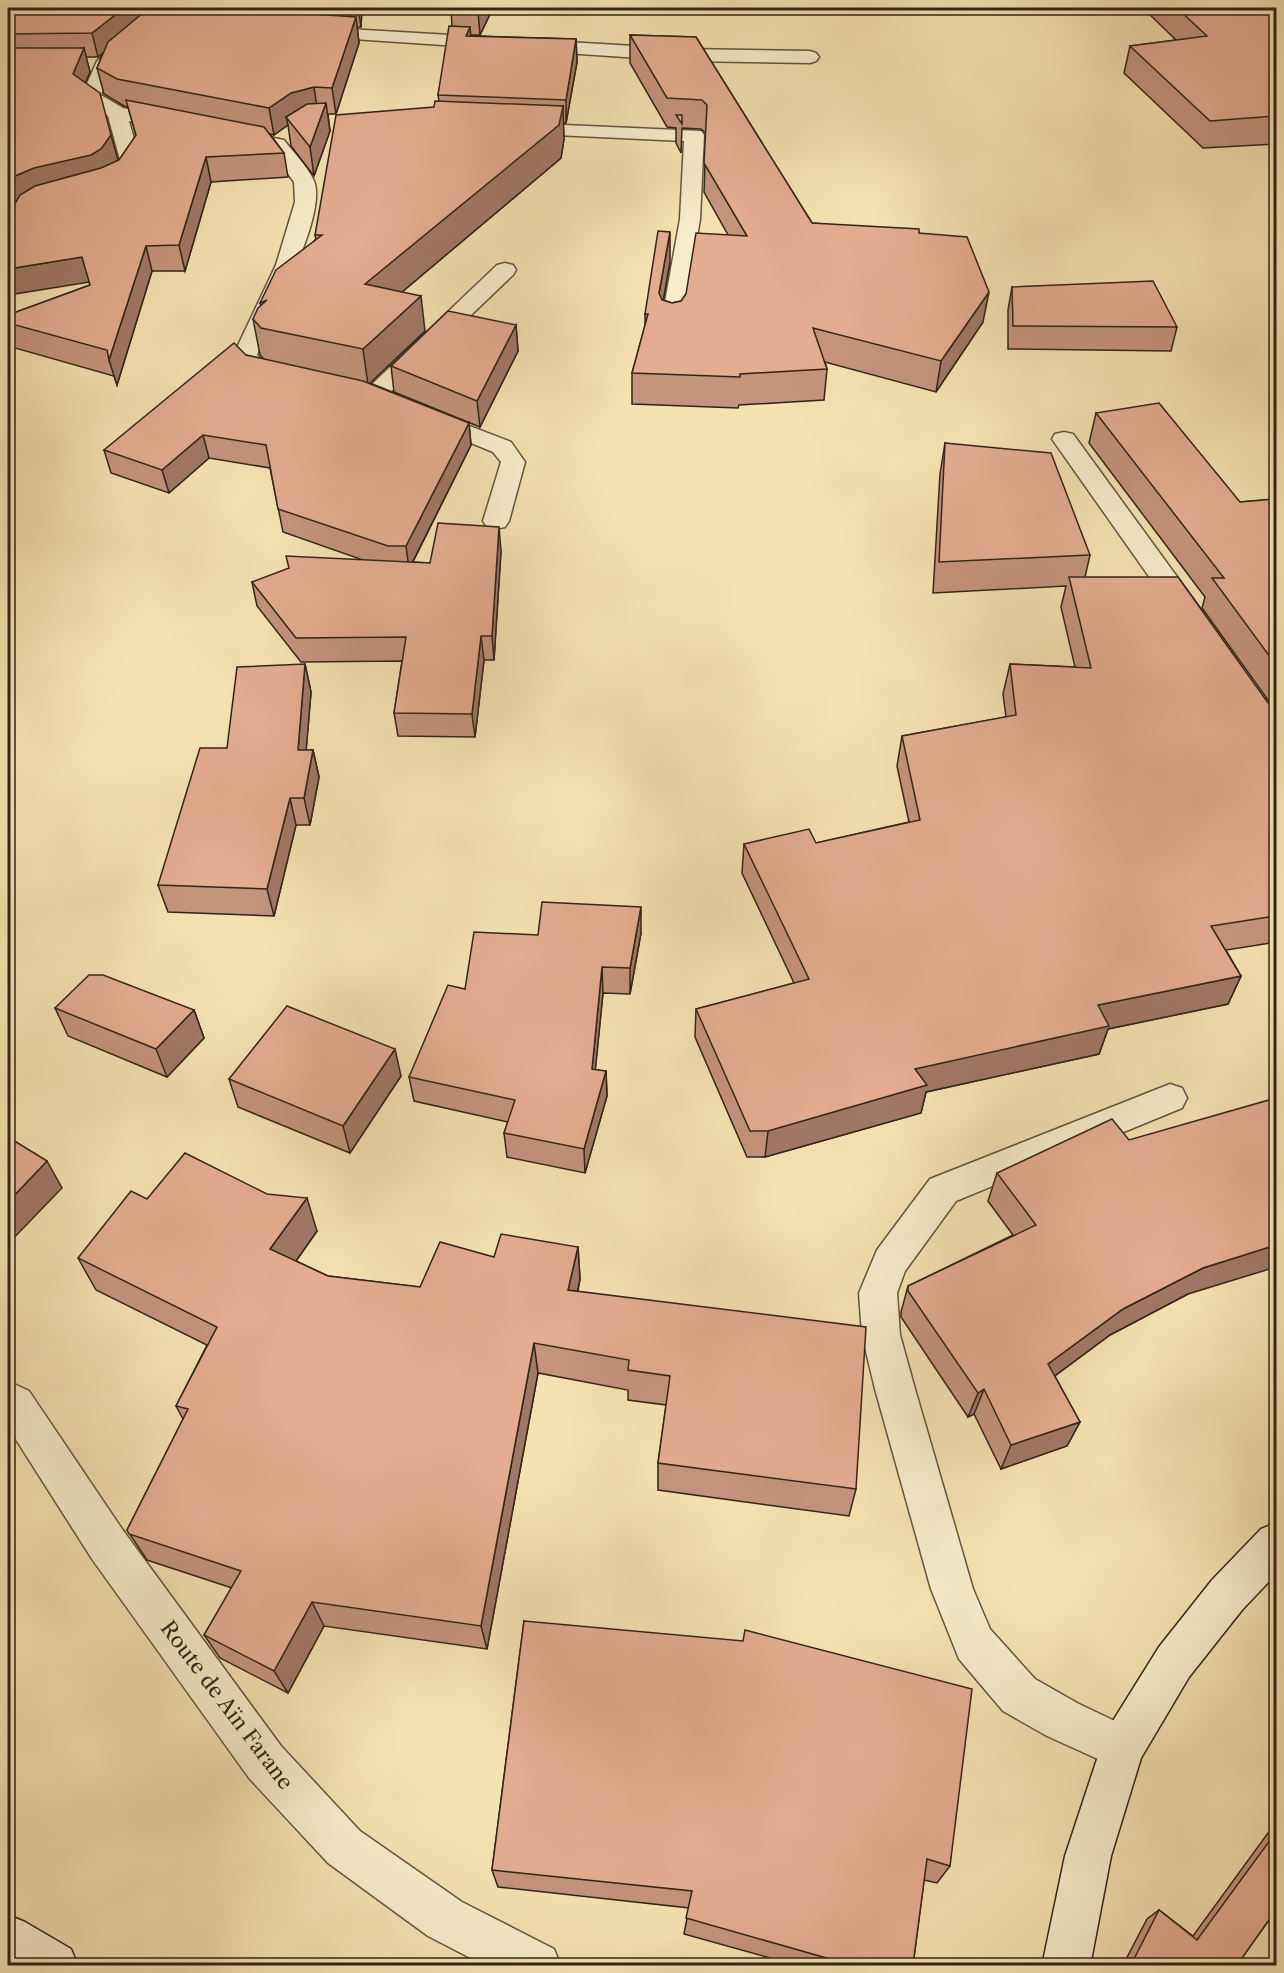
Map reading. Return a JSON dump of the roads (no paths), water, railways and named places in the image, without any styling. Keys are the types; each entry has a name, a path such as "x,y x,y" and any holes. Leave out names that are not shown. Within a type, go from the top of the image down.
{"street":[{"path":"168,16 93,65 91,97 117,113 197,129"},
{"path":"295,31 685,55 810,57"},
{"path":"89,190 100,188 116,179 130,160 117,113"},
{"path":"495,128 694,135 690,219 672,324"},
{"path":"220,133 286,138 304,182 305,202 287,265 245,356 259,370 305,380"},
{"path":"374,395 505,270"},
{"path":"351,390 374,395 502,447 513,462 496,521"},
{"path":"1064,440 1201,630"},
{"path":"1122,1748 1063,1720 1019,1695 974,1644 952,1589 895,1389 881,1335 878,1293 890,1262 943,1190 1170,1098"},
{"name":"Route de Aïn Farane","path":"8,1400 15,1404 107,1544 265,1762 344,1847 446,1919 537,1965"},
{"path":"1066,1965 1088,1856 1122,1748 1174,1662 1227,1595 1276,1544"},
{"path":"8,1939 54,1965"}]}
